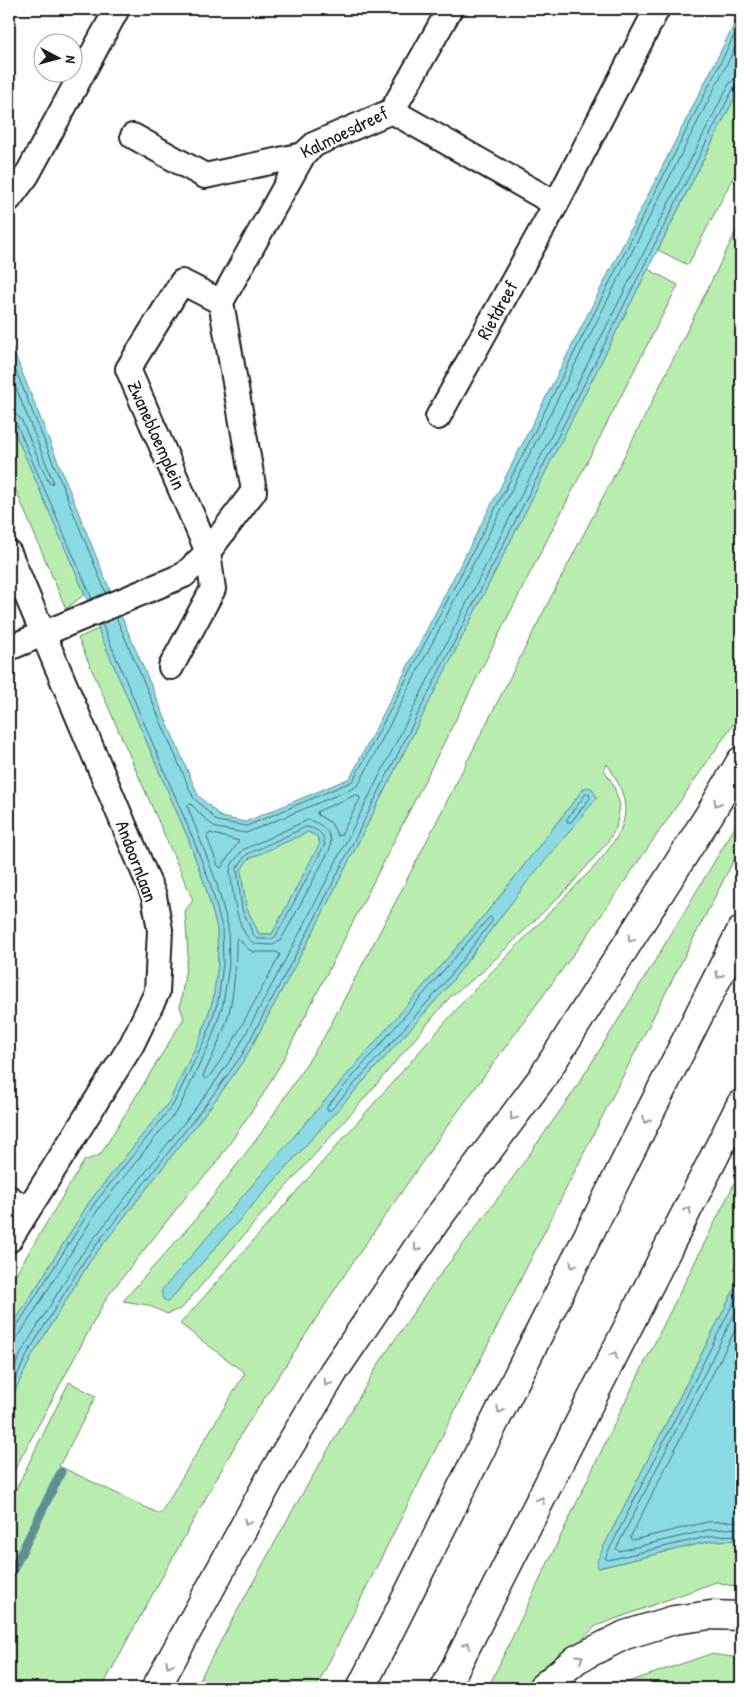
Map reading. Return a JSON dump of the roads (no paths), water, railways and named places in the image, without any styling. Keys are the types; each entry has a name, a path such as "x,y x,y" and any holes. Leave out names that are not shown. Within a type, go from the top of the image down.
{"highway":[{"path":"156,1688 270,1479 334,1371 435,1222 542,1078 712,812 741,761"},
{"path":"360,1688 741,932"},
{"path":"445,1688 741,1104"},
{"path":"542,1688 577,1659 625,1635 674,1620 711,1615 741,1616"}],"street":[{"path":"9,199 27,175 117,9"},
{"name":"Kalmoesdreef","path":"133,136 204,176 303,155 315,144 392,110 450,9"},
{"name":"Rietdreef","path":"438,417 556,204 658,9"},
{"path":"392,110 556,204"},
{"path":"9,648 184,576 208,552 254,491 221,302 303,155"},
{"name":"Zwanebloemplein","path":"171,667 213,589 208,552 128,369 182,282 221,302"},
{"name":"Andoornlaan","path":"9,553 154,896 160,930 157,992 132,1044 18,1204 9,1240"}],"water":[{"path":"741,11 741,85 315,928 246,1057 217,1098 90,1261 33,1354 9,1403 9,1331 90,1201 169,1102 201,1036 213,1000 218,964 217,928 205,885 188,838 9,419 9,340 102,571 198,795 221,817 245,822 350,778 501,486","holes":["308,832 317,836 320,843 272,934 259,934 246,907 241,870 248,859"]},
{"path":"585,787 592,788 597,798 524,886 446,989 168,1302 163,1299 161,1291 493,905"},
{"path":"741,1276 741,1540 711,1541 598,1568 597,1562 602,1550"}],"waterway":[{"path":"9,1578 61,1472"}]}
